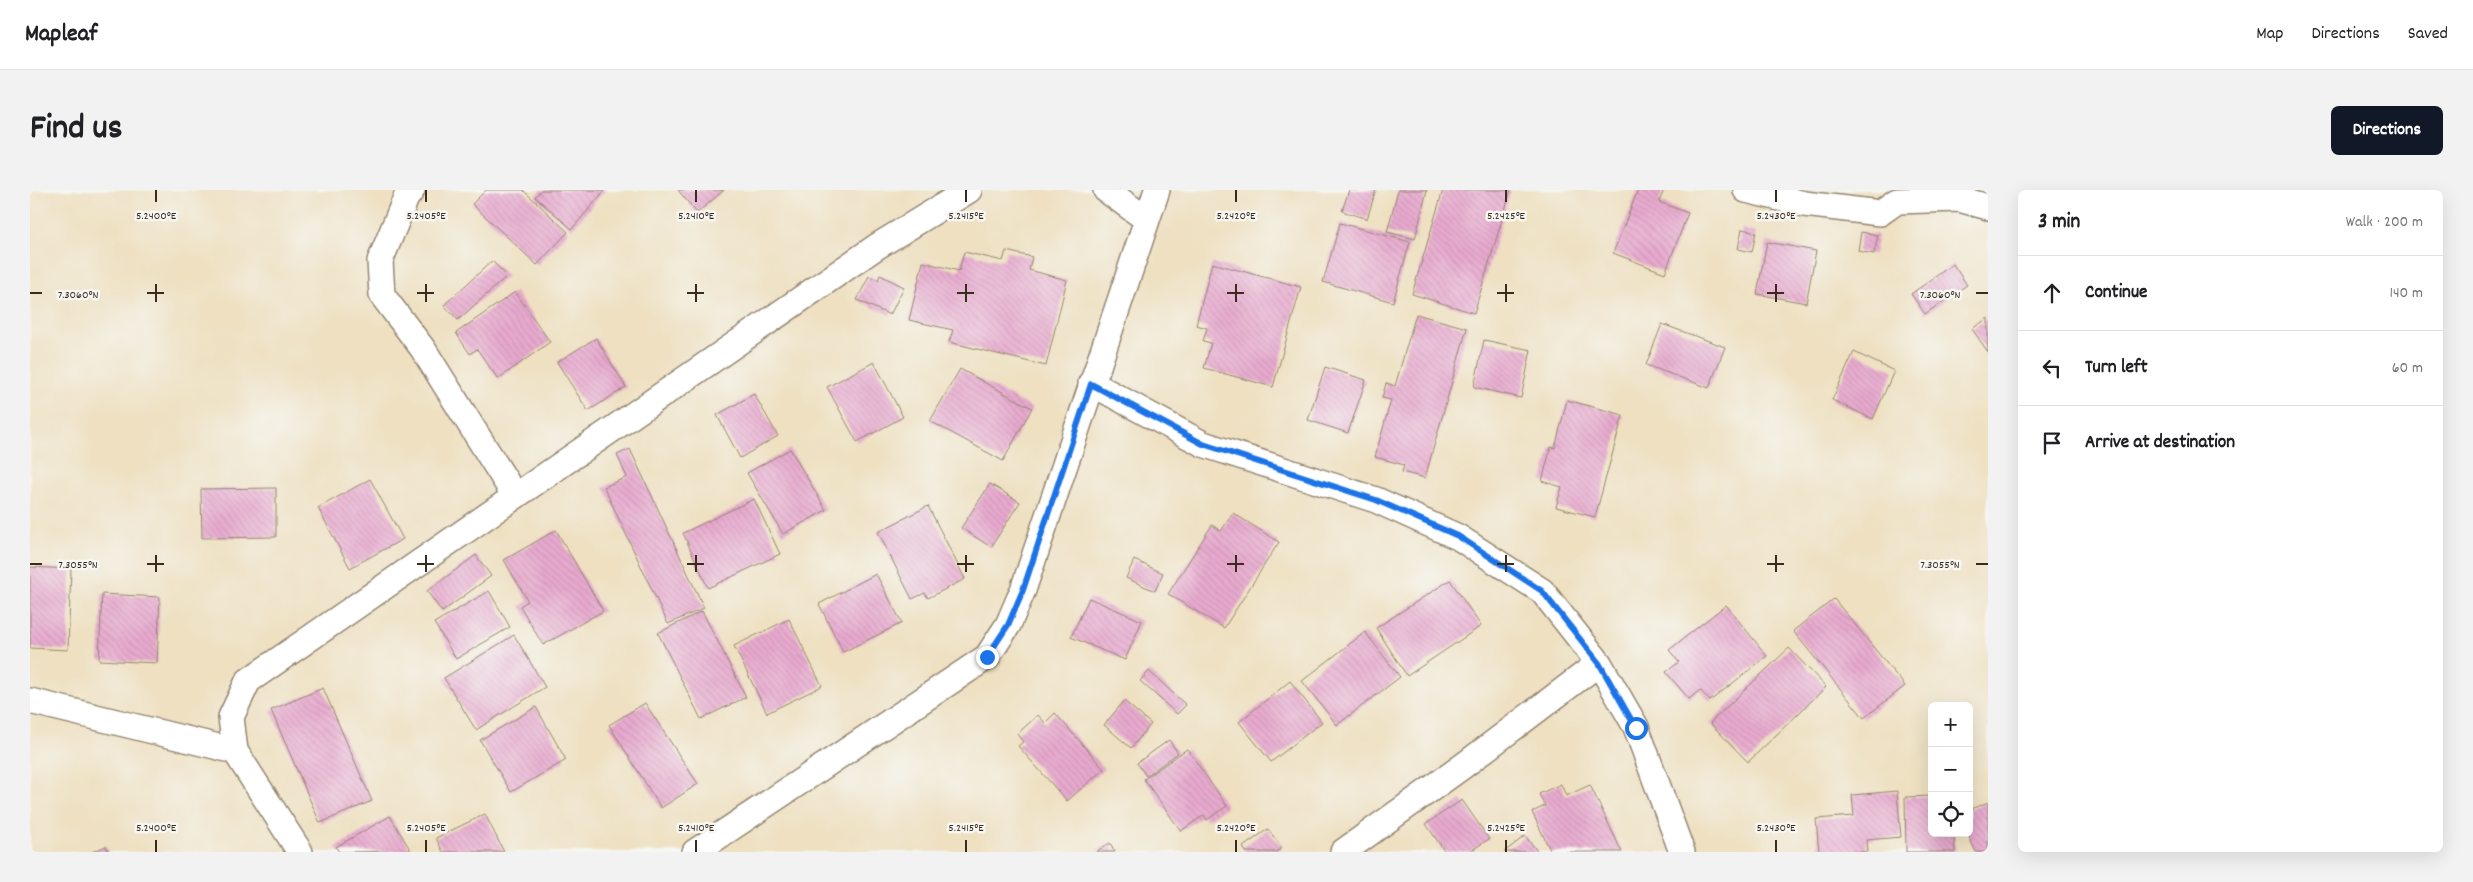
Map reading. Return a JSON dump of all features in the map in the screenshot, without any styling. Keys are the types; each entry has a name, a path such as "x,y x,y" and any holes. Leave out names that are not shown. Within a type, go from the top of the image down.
{"street":[{"path":"412,190 406,198 380,261 382,295 423,349 515,496"},
{"path":"300,852 235,751 231,717 248,682 876,247 968,190"},
{"path":"1106,190 1146,218"},
{"path":"696,852 987,657 1008,625 1023,590 1146,218 1157,190"},
{"path":"1746,190 1804,204 1880,213 1898,196 1956,194 1988,207"},
{"path":"1091,384 1203,444 1376,500 1458,536 1542,591 1599,663 1636,728 1682,852"},
{"path":"1343,852 1463,766 1599,663"},
{"path":"30,701 235,751"}],"building":[{"path":"486,190 523,190 568,232 537,265 472,204"},
{"path":"541,190 605,190 572,229 535,197"},
{"path":"678,190 724,190 697,213"},
{"path":"1349,190 1376,190 1367,219 1342,211"},
{"path":"1398,190 1427,190 1415,239 1387,232"},
{"path":"1443,190 1511,190 1474,313 1412,294"},
{"path":"1638,190 1664,190 1659,202 1688,213 1665,273 1613,253"},
{"path":"1340,223 1410,242 1393,302 1323,282"},
{"path":"1742,229 1756,232 1752,252 1738,249"},
{"path":"1861,232 1878,235 1874,254 1858,251"},
{"path":"1767,242 1816,251 1806,303 1757,294"},
{"path":"1006,251 1032,257 1029,270 1067,280 1046,366 949,342 953,330 909,320 923,262 959,271 964,252 1003,261"},
{"path":"492,261 507,276 458,320 444,305"},
{"path":"1212,263 1301,287 1273,387 1204,368 1211,343 1203,341 1207,328 1196,325"},
{"path":"1953,264 1967,285 1925,314 1911,294"},
{"path":"880,275 904,287 890,315 857,300 869,276 878,280"},
{"path":"515,292 550,342 498,379 477,349 470,354 456,333"},
{"path":"1416,314 1467,328 1425,478 1402,472 1404,465 1375,457 1391,400 1382,398 1386,383 1395,386"},
{"path":"1988,318 1988,352 1972,329"},
{"path":"1662,324 1725,347 1709,388 1646,365"},
{"path":"596,338 626,387 588,411 557,362"},
{"path":"1484,340 1531,350 1521,398 1474,387"},
{"path":"1854,352 1894,371 1873,419 1832,400"},
{"path":"874,362 903,417 857,442 827,387"},
{"path":"1325,367 1366,380 1348,433 1308,420"},
{"path":"960,369 1032,408 1003,461 930,421"},
{"path":"754,394 778,436 740,458 717,415"},
{"path":"1567,400 1623,415 1595,517 1556,507 1562,487 1542,481 1551,447 1555,448"},
{"path":"630,449 704,608 668,624 604,487 627,477 617,455"},
{"path":"790,449 826,510 783,534 747,473"},
{"path":"370,479 403,539 350,568 318,508"},
{"path":"990,484 1020,502 991,547 961,528"},
{"path":"276,488 276,537 202,538 201,489"},
{"path":"754,499 780,554 708,588 683,533"},
{"path":"928,506 965,579 928,598 925,593 912,599 878,532"},
{"path":"1233,513 1279,542 1224,628 1168,594 1212,525 1221,531"},
{"path":"556,530 603,611 543,645 520,606 528,601 504,560"},
{"path":"476,555 491,576 442,612 427,591"},
{"path":"1134,560 1163,573 1155,591 1126,578"},
{"path":"30,567 71,569 68,650 30,648"},
{"path":"876,574 902,623 843,652 819,604"},
{"path":"1450,580 1481,626 1407,676 1376,628"},
{"path":"489,591 510,627 456,659 434,623"},
{"path":"102,594 160,597 157,663 99,660"},
{"path":"1089,598 1142,621 1125,660 1071,637"},
{"path":"1834,599 1905,686 1864,718 1793,631"},
{"path":"1726,605 1767,656 1710,701 1700,690 1689,699 1666,672 1679,662 1669,650"},
{"path":"702,611 746,697 701,719 658,633"},
{"path":"789,619 822,686 767,713 734,646"},
{"path":"1365,632 1400,677 1337,725 1302,681"},
{"path":"514,635 545,687 476,730 444,678"},
{"path":"1789,648 1826,687 1748,762 1710,723"},
{"path":"1149,671 1186,705 1177,714 1140,681"},
{"path":"1290,681 1322,722 1271,762 1239,722"},
{"path":"323,688 372,801 320,823 271,710"},
{"path":"1124,701 1151,724 1131,748 1104,725"},
{"path":"645,703 698,784 661,808 609,725"},
{"path":"536,707 566,760 511,792 480,740"},
{"path":"1055,713 1104,769 1067,801 1018,746 1023,742 1017,734 1038,715 1045,723"},
{"path":"1169,740 1178,753 1146,776 1137,763"},
{"path":"1187,749 1227,806 1207,820 1204,815 1181,831 1144,779"},
{"path":"1561,784 1566,796 1590,785 1622,852 1551,852 1532,812 1545,806 1539,794"},
{"path":"1897,791 1901,837 1866,840 1867,852 1819,852 1816,819 1854,816 1852,795"},
{"path":"1928,796 1928,837 1954,837 1955,852 1906,852 1905,797"},
{"path":"1462,800 1489,839 1469,852 1445,852 1426,824"},
{"path":"1988,802 1988,852 1976,852 1969,837 1973,837 1973,808"},
{"path":"485,814 504,852 443,852 436,838"},
{"path":"390,816 411,851 339,852 336,847"},
{"path":"1268,829 1282,848 1276,852 1246,852 1243,847"},
{"path":"1525,836 1538,852 1504,852"},
{"path":"1110,843 1115,852 1096,852"},
{"path":"106,846 109,852 92,852"}],"route":[{"path":"987,657 1008,625 1023,590 1091,384 1203,444 1376,500 1458,536 1542,591 1599,663 1636,728"}]}
